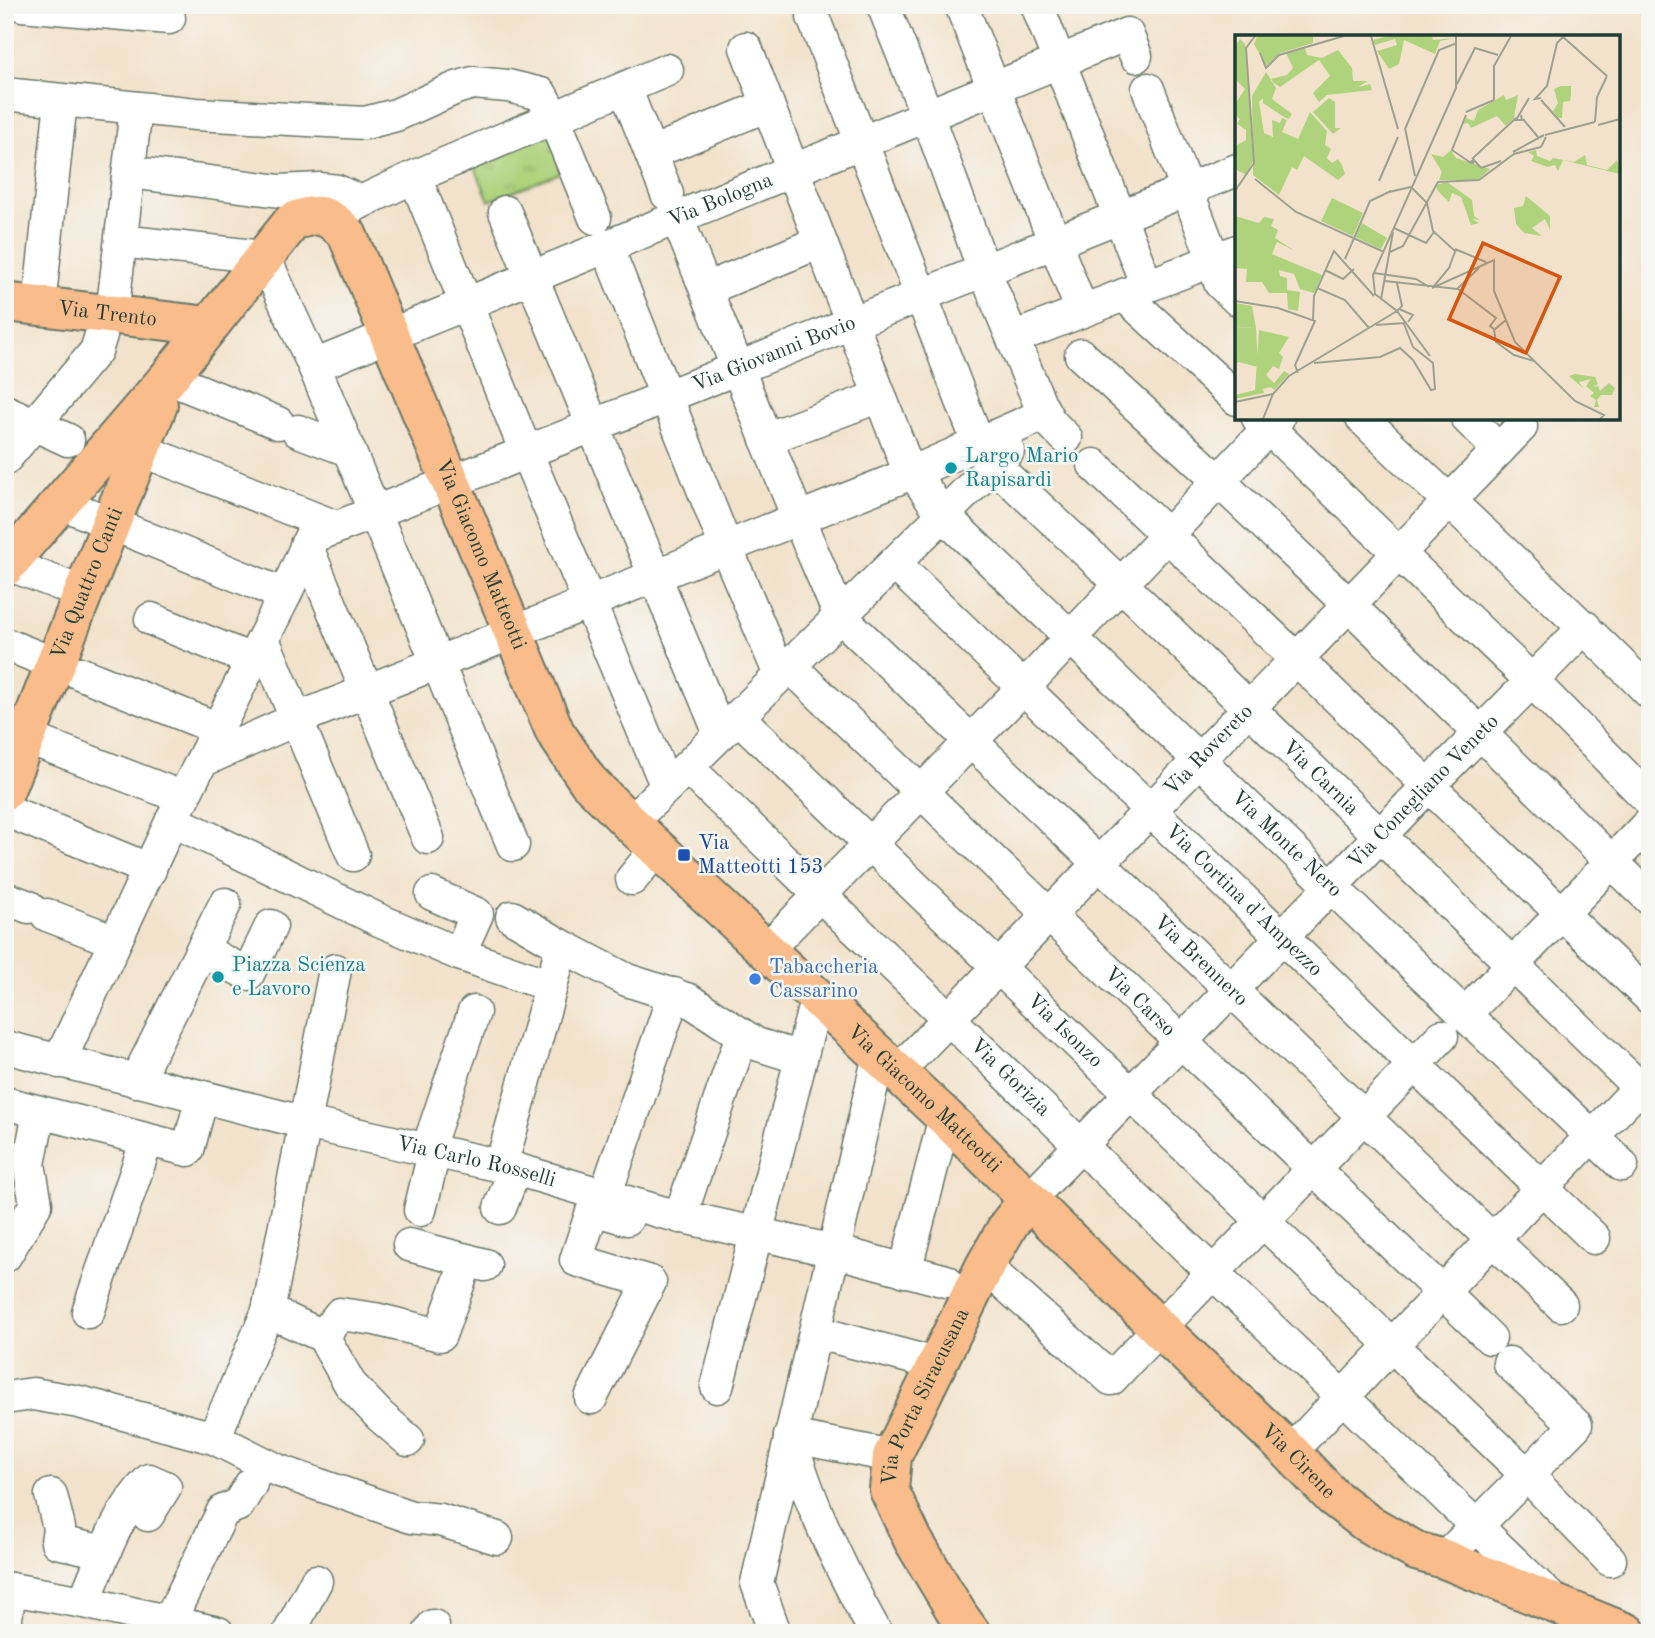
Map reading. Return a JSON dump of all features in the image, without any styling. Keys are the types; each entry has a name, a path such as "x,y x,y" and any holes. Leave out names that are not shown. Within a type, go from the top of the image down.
{"main road":[{"path":"7,566 168,378 292,222 310,215 346,210"},
{"name":"Via Giacomo Matteotti","path":"346,210 347,234 512,632 555,732 588,781 1029,1199"},
{"name":"Via Trento","path":"15,308 106,325 209,326"},
{"name":"Via Quattro Canti","path":"5,790 16,734 67,668 83,593 168,378"},
{"name":"Via Porta Siracusana","path":"971,1633 914,1541 889,1490 892,1456 985,1266 1009,1224 1029,1199"},
{"name":"Via Cirene","path":"1029,1199 1166,1322 1332,1497 1367,1523 1416,1551 1444,1559 1627,1633"}],"street":[{"path":"22,5 169,18"},
{"path":"883,5 928,115 984,270 1045,414 1066,438"},
{"path":"961,5 1082,311"},
{"path":"1037,5 1119,216 1135,290 1235,396"},
{"path":"813,17 921,296 987,453"},
{"name":"Via Bologna","path":"314,366 607,247 672,206 793,170 1059,61 1131,45"},
{"name":"Via Monte Nero","path":"746,48 906,470 943,520 1071,637 1332,887 1453,1025 1586,1142 1622,1165"},
{"path":"129,172 280,191 337,191 346,210 667,70"},
{"path":"5,94 196,114 365,123 396,115 473,83 508,86 541,94 554,118 595,218"},
{"path":"625,88 840,617"},
{"path":"1148,89 1187,190 1225,255 1220,283 1235,297"},
{"path":"15,308 61,101"},
{"path":"651,153 768,105"},
{"path":"5,459 96,351 106,325 121,241 136,108"},
{"name":"Via Giovanni Bovio","path":"318,533 1235,171"},
{"path":"419,187 589,602 677,777"},
{"path":"505,212 654,576 729,726"},
{"path":"121,241 264,257 314,366 513,845"},
{"path":"706,289 820,242"},
{"path":"607,247 726,547 785,671"},
{"path":"1013,338 1225,255"},
{"path":"1081,355 1349,605 1482,733 1610,863 1650,899"},
{"path":"168,378 348,450"},
{"path":"766,439 880,396"},
{"path":"5,411 68,440"},
{"path":"204,760 297,719 798,518 906,470 987,453 1045,414"},
{"path":"1364,420 1448,503 1585,627 1650,693"},
{"path":"1469,420 1499,450"},
{"path":"766,950 1024,687 1219,481 1268,421 1650,801"},
{"name":"Via Rovereto","path":"888,1063 950,1018 1521,427"},
{"path":"141,450 318,533 366,691 428,838"},
{"path":"632,879 643,836 677,777 894,563 943,520 987,453"},
{"name":"Via Carnia","path":"987,453 1645,1093"},
{"path":"1094,465 1649,998"},
{"path":"61,503 285,595"},
{"path":"59,1062 178,809 318,533"},
{"name":"Via Cortina d'Ampezzo","path":"894,563 1594,1238"},
{"path":"7,566 83,593"},
{"name":"Via Brennero","path":"840,617 1561,1305"},
{"path":"151,619 258,650 297,719 353,855"},
{"name":"Via Conegliano Veneto","path":"1029,1199 1585,627"},
{"path":"5,643 219,729"},
{"name":"Via Carso","path":"785,671 921,792 1490,1338"},
{"name":"Via Isonzo","path":"729,726 870,844 1000,966 1527,1475 1610,1560"},
{"path":"16,734 178,809 379,920 459,954 551,986"},
{"name":"Via Gorizia","path":"677,777 819,896 950,1018 1332,1387"},
{"path":"5,810 150,870"},
{"path":"985,1266 1111,1380 1650,822"},
{"path":"432,894 477,914 459,954"},
{"path":"136,1081 225,904"},
{"path":"27,907 115,941"},
{"path":"512,917 627,980 689,1000 756,1044 801,1058"},
{"path":"202,950 248,974 271,926"},
{"path":"500,1208 562,946"},
{"path":"214,1438 268,1311 335,970"},
{"path":"605,1196 674,994"},
{"path":"717,1387 817,996"},
{"path":"420,1210 431,1151 474,1012"},
{"path":"591,1398 650,1282 576,1260 593,1209 657,1227 671,1214 742,1035"},
{"name":"Via Carlo Rosselli","path":"5,1047 306,1123 508,1167 671,1214 834,1251 946,1281"},
{"path":"775,1633 757,1583 834,1251 888,1063"},
{"path":"1290,1452 1399,1352 1442,1292 1586,1142 1645,1093"},
{"path":"5,1103 188,1150 202,1097"},
{"path":"5,1256 36,1204 29,1164 39,1113"},
{"path":"905,1271 945,1117"},
{"path":"88,1312 147,1140"},
{"path":"323,1336 340,1314 440,1335 476,1262 409,1245"},
{"path":"268,1311 323,1336 350,1384 380,1416 408,1440"},
{"path":"815,1332 917,1359"},
{"path":"1444,1559 1576,1425 1509,1363"},
{"path":"5,1398 33,1394 79,1402 214,1438 277,1469 399,1513 440,1521 497,1538"},
{"path":"1354,1409 1561,1607"},
{"path":"790,1436 892,1456"},
{"path":"790,1436 803,1480 852,1591 876,1633"},
{"path":"84,1602 132,1497 149,1480 165,1487 148,1515"},
{"path":"169,1622 223,1510 238,1505 251,1484"},
{"path":"51,1494 59,1528 57,1542 105,1552"},
{"path":"289,1633 316,1581"},
{"path":"5,1626 8,1588 84,1602 218,1633"}],"green space":[{"path":"541,134 550,137 565,171 489,201 474,165"}],"place":[{"name":"Largo Mario Rapisardi","path":"951,468"},
{"name":"Via Matteotti 153","path":"684,855"},
{"name":"Piazza Scienza e Lavoro","path":"218,977"},
{"name":"Tabaccheria Cassarino","path":"755,979"}]}
